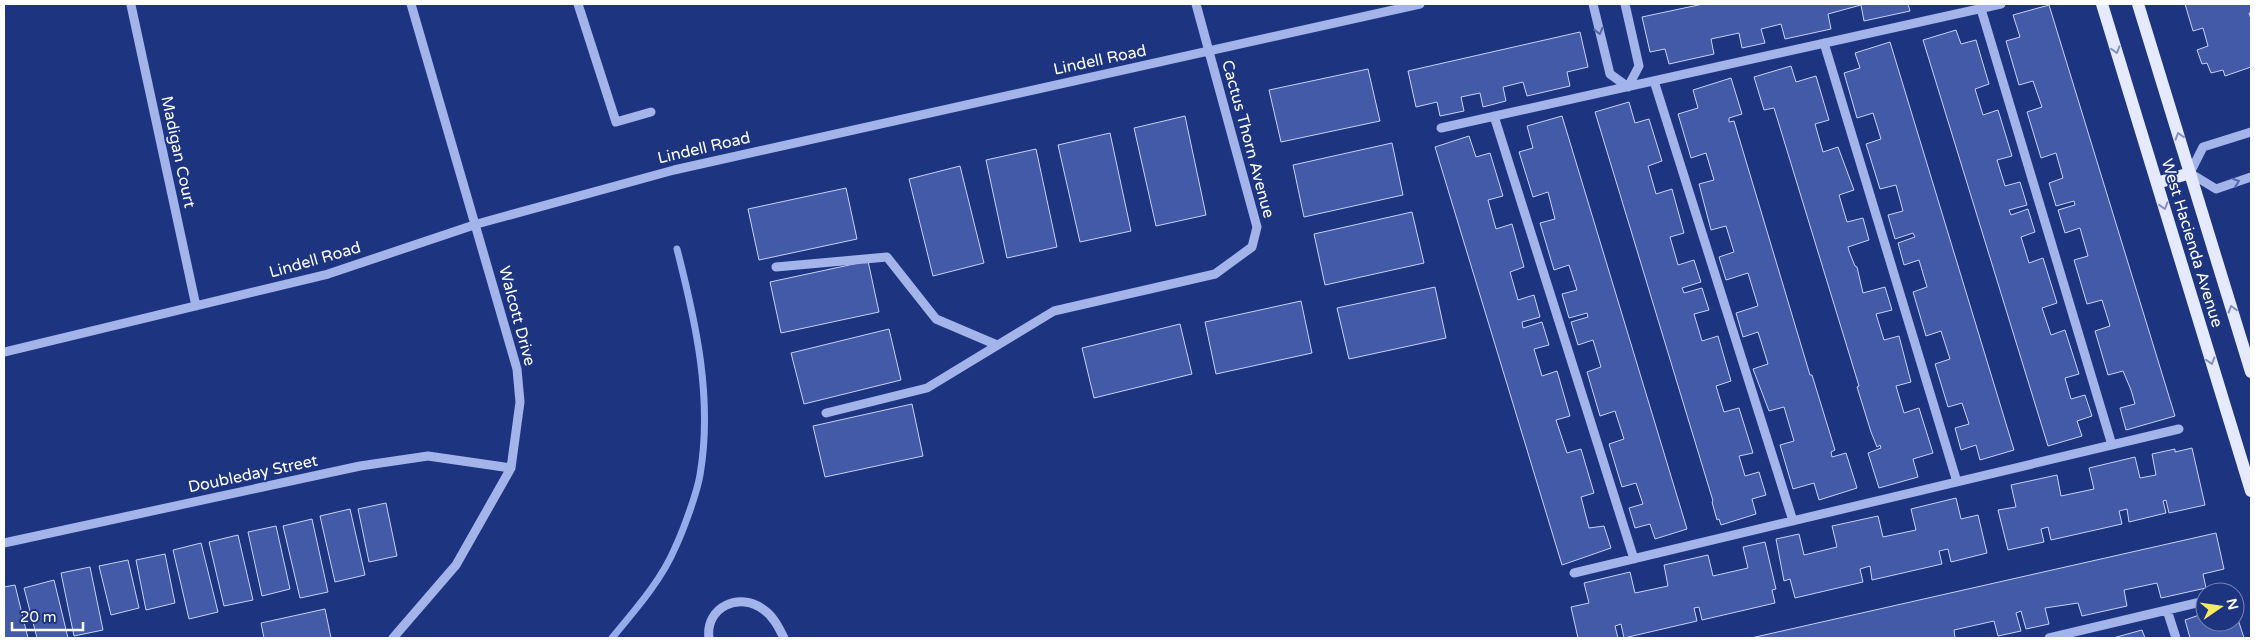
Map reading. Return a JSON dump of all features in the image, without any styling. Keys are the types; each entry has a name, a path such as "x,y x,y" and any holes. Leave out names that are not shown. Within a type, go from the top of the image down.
{"main road":[{"name":"West Hacienda Avenue","path":"2102,4 2251,491"},
{"name":"West Hacienda Avenue","path":"2138,4 2251,372"},
{"path":"2157,183 2190,173"}],"street":[{"name":"Walcott Drive","path":"393,638 456,566 511,468 520,402 517,369 477,224 411,4"},
{"path":"578,4 616,122 650,112"},
{"name":"Cactus Thorn Avenue","path":"826,413 927,388 1054,311 1214,274 1252,247 1257,226 1196,4"},
{"name":"Lindell Road","path":"4,352 328,274 477,224 674,170 1420,4"},
{"path":"1592,4 1610,74 1628,87"},
{"path":"1625,4 1639,66 1628,87"},
{"path":"1442,128 2001,4"},
{"name":"Madigan Court","path":"131,5 196,306"},
{"path":"1981,9 2112,445"},
{"path":"1824,43 1957,482"},
{"path":"1654,81 1793,521"},
{"path":"1494,116 1634,559"},
{"path":"2251,132 2203,147 2190,173 2216,188 2251,177"},
{"path":"776,267 887,257 936,319 997,345"},
{"path":"1574,573 2179,428"},
{"name":"Doubleday Street","path":"4,542 360,466 428,456 511,468"},
{"path":"708,638 707,628 713,614 728,604 738,602 748,602 764,609 774,620 784,638"},
{"path":"2049,638 2195,603"},
{"path":"2167,610 2176,638"}],"building":[{"path":"1703,4 1908,4 1910,11 1864,21 1861,5 1828,14 1831,29 1785,39 1781,24 1761,29 1765,43 1742,48 1739,33 1711,39 1714,54 1669,64 1665,49 1650,52 1642,17"},
{"path":"2185,4 2251,4 2251,13 2249,13 2251,19 2251,67 2225,76 2223,70 2211,73 2207,63 2202,64 2197,50 2208,46 2203,28 2193,31"},
{"path":"2049,5 2175,416 2126,430 2120,408 2135,404 2131,390 2123,371 2108,375 2095,331 2110,326 2102,300 2087,304 2074,260 2088,256 2080,228 2065,233 2058,210 2075,205 2074,201 2056,206 2049,183 2063,178 2056,153 2041,158 2027,112 2042,107 2033,81 2019,85 2006,41 2020,37 2013,15"},
{"path":"1956,30 1961,44 1976,40 1989,84 1975,89 1983,115 1998,110 2012,156 1997,160 2005,186 2020,182 2027,205 2009,210 2011,215 2028,209 2035,232 2021,237 2029,263 2043,258 2057,303 2042,308 2051,335 2065,330 2079,374 2065,378 2071,399 2085,395 2092,416 2077,421 2082,436 2048,446 1923,40"},
{"path":"1580,32 1588,67 1567,72 1570,86 1527,96 1523,82 1503,87 1506,101 1483,107 1480,93 1461,97 1464,111 1440,116 1437,102 1416,107 1408,71"},
{"path":"1890,42 2014,450 1980,460 1976,445 1961,450 1955,428 1969,424 1962,403 1948,407 1935,364 1950,359 1941,331 1926,336 1913,292 1927,287 1919,260 1904,265 1898,243 1915,237 1913,233 1895,239 1888,215 1903,211 1896,185 1880,189 1866,144 1881,139 1873,113 1857,118 1844,73 1860,68 1855,53"},
{"path":"1791,66 1796,82 1816,76 1829,120 1815,124 1823,152 1838,147 1854,190 1839,195 1847,222 1863,218 1869,240 1848,247 1849,251 1857,267 1863,293 1885,287 1892,310 1876,314 1884,340 1899,336 1911,382 1896,386 1904,413 1919,408 1933,453 1913,459 1918,477 1879,488 1868,453 1881,448 1880,445 1877,447 1871,432 1857,387 1859,386 1774,108 1764,110 1754,77"},
{"path":"1368,69 1380,121 1281,142 1269,90"},
{"path":"1731,78 1742,114 1729,118 1729,122 1734,121 1810,375 1812,375 1835,450 1831,452 1832,457 1846,453 1857,488 1819,500 1814,483 1793,489 1780,445 1794,441 1784,407 1769,411 1753,369 1768,364 1758,332 1743,337 1736,313 1758,306 1748,273 1726,280 1719,257 1734,252 1726,226 1711,230 1699,184 1714,180 1706,153 1691,158 1678,114 1698,108 1693,90"},
{"path":"1629,102 1635,123 1649,119 1662,161 1648,166 1656,194 1672,189 1684,233 1670,237 1678,265 1694,260 1701,282 1682,288 1684,293 1702,288 1709,310 1694,314 1702,341 1718,336 1731,381 1716,386 1724,412 1739,408 1753,453 1739,456 1745,476 1759,472 1766,495 1752,499 1756,514 1721,525 1719,519 1717,520 1713,501 1595,112"},
{"path":"1185,116 1206,215 1156,226 1134,128"},
{"path":"1562,116 1687,529 1655,539 1650,524 1635,528 1629,508 1643,504 1636,483 1622,487 1609,444 1624,439 1615,411 1600,416 1587,372 1601,367 1593,340 1578,345 1571,322 1588,317 1587,313 1569,318 1562,294 1577,290 1569,265 1554,270 1540,223 1555,219 1548,192 1533,197 1519,152 1533,148 1527,126"},
{"path":"1110,133 1131,231 1080,242 1058,145"},
{"path":"1469,136 1476,157 1490,153 1503,196 1488,200 1496,229 1512,224 1524,267 1510,272 1518,300 1534,295 1540,317 1522,322 1523,328 1542,322 1549,345 1534,349 1542,376 1557,371 1570,416 1556,420 1567,453 1581,449 1594,493 1581,497 1589,528 1604,526 1611,548 1562,565 1435,147"},
{"path":"1392,143 1403,195 1304,217 1293,165"},
{"path":"1036,149 1057,247 1007,258 986,160"},
{"path":"960,166 984,263 933,276 909,179"},
{"path":"846,188 857,239 759,260 748,209"},
{"path":"1412,212 1424,263 1325,285 1314,234"},
{"path":"868,261 879,312 781,333 770,282"},
{"path":"1435,287 1446,338 1349,359 1337,308"},
{"path":"1301,301 1312,353 1216,374 1205,322"},
{"path":"1180,324 1192,374 1094,398 1082,348"},
{"path":"889,329 901,380 804,404 791,353"},
{"path":"912,404 923,456 825,477 813,426"},
{"path":"2192,448 2205,505 2169,513 2166,500 2163,501 2166,513 2129,522 2127,509 2119,511 2122,524 2051,540 2048,527 2041,529 2044,542 2008,550 1998,510 2016,507 2011,485 2057,475 2061,496 2094,489 2089,468 2135,457 2140,478 2156,475 2152,454 2175,449 2175,452"},
{"path":"1956,498 1961,519 1978,515 1987,553 1951,562 1948,549 1939,551 1942,564 1872,580 1870,566 1860,569 1863,582 1795,598 1790,579 1784,581 1776,539 1799,534 1804,555 1837,547 1832,526 1878,516 1883,537 1916,530 1911,509"},
{"path":"386,503 397,556 369,562 358,509"},
{"path":"350,509 365,575 335,582 320,516"},
{"path":"312,519 328,592 300,598 283,526"},
{"path":"276,526 290,589 262,596 248,532"},
{"path":"2216,533 2224,569 2203,574 2205,582 2195,582 2195,590 2161,598 2157,583 2124,590 2127,606 2082,616 2078,603 2045,608 2049,624 2026,629 2021,611 2016,613 2021,631 1998,636 1994,621 1954,630 1955,638 1751,638"},
{"path":"238,535 253,600 224,606 209,542"},
{"path":"1765,542 1776,589 1772,590 1775,603 1702,620 1699,607 1694,608 1697,621 1624,638 1621,624 1615,626 1618,638 1578,638 1571,607 1589,603 1584,583 1630,572 1635,593 1668,586 1664,565 1708,555 1713,576 1748,568 1743,547"},
{"path":"201,543 218,612 189,619 173,550"},
{"path":"165,554 175,603 146,610 136,560"},
{"path":"128,560 139,608 111,615 99,566"},
{"path":"90,567 103,630 74,636 61,573"},
{"path":"54,580 68,638 37,638 24,588"},
{"path":"15,585 28,638 4,638 4,587"},
{"path":"325,609 331,638 264,638 261,623"},
{"path":"2195,616 2195,632 2242,632 2244,638 2190,638 2185,620"},
{"path":"2142,630 2145,638 2113,638"}],"waterway":[{"path":"612,638 647,595 669,560 689,512 700,475 704,447 705,418 703,390 696,333 677,249"}]}
